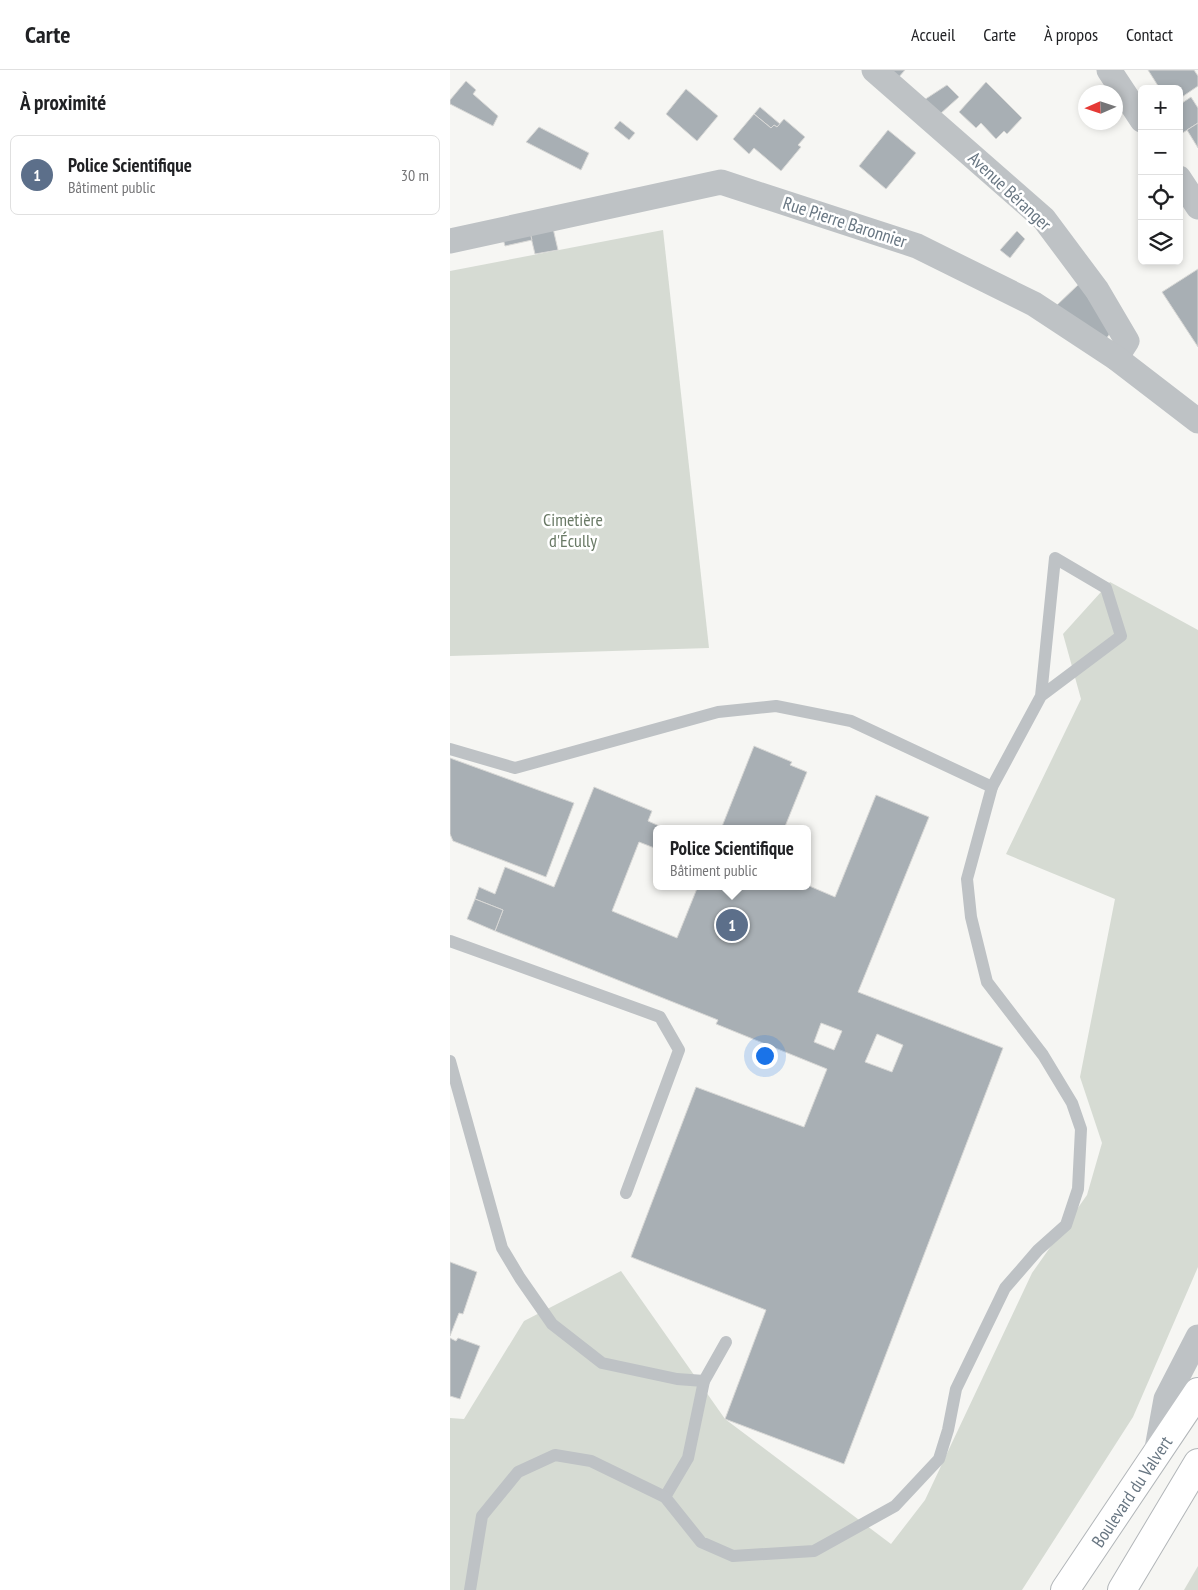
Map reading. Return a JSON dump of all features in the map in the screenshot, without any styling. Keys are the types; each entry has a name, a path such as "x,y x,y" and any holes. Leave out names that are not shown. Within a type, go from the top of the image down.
{"main road":[{"name":"Boulevard du Valvert","path":"1065,1590 1198,1392"},
{"path":"1126,1585 1198,1463"}],"street":[{"name":"Avenue Béranger","path":"874,70 1044,219 1097,290 1128,341 1116,358"},
{"path":"1109,70 1138,114"},
{"name":"Rue Pierre Baronnier","path":"450,241 721,182 917,246 1034,304 1116,358 1198,421"},
{"path":"1183,184 1198,207"},
{"path":"1154,1460 1166,1399 1198,1337"}],"lane":[{"path":"470,1590 482,1516 518,1472 555,1455 591,1462 665,1497 701,1542 734,1556 814,1551 895,1506 939,1459 948,1430 956,1388 1005,1288 1038,1250 1066,1225 1078,1189 1081,1129 1072,1103 1043,1054 987,982 971,917 967,878 992,787 1041,696 1055,558 1106,588 1121,636 1041,696"},
{"path":"450,749 515,768 718,712 776,706 851,721 992,787"},
{"path":"450,941 660,1017 679,1050 626,1193"},
{"path":"450,1061 454,1103 502,1248 552,1324 602,1363 677,1379 704,1381"},
{"path":"665,1497 688,1458 704,1381 726,1342"}],"green space":[{"name":"Cimetière d'Écully","path":"663,230 709,648 450,656 450,271"},
{"path":"1110,582 1198,630 1198,1267 1133,1417 1022,1590 450,1590 450,1418 464,1419 524,1321 621,1271 725,1419 891,1544 925,1500 1032,1273 1087,1195 1102,1143 1080,1077 1115,899 1006,854 1081,699 1063,634"},
{"path":"1198,1566 1198,1590 1184,1590"}],"building":[{"path":"888,70 905,70 898,78"},
{"path":"1148,70 1194,70 1198,76 1198,86 1183,96 1183,85 1157,85"},
{"path":"466,81 476,90 473,94 498,116 493,126 450,104 450,100"},
{"path":"986,82 1022,118 1007,134 1004,131 996,139 981,123 976,128 959,112"},
{"path":"947,85 959,97 940,114 924,100"},
{"path":"686,89 718,116 697,141 666,114"},
{"path":"1191,97 1198,108 1198,123 1183,133 1183,130 1183,102"},
{"path":"760,107 780,124 777,127 774,125 771,128 754,114"},
{"path":"754,114 771,128 774,125 777,127 784,119 805,137 798,145 801,147 781,171 754,148 749,154 733,139"},
{"path":"620,121 635,133 629,140 614,128"},
{"path":"1198,123 1198,148 1187,130"},
{"path":"539,127 589,153 581,170 526,142"},
{"path":"888,130 916,153 886,189 859,166"},
{"path":"552,224 558,250 535,254 529,229"},
{"path":"529,229 532,240 505,246 502,235"},
{"path":"1017,231 1025,239 1010,258 1000,250"},
{"path":"1198,269 1198,347 1162,292"},
{"path":"1079,284 1111,332 1106,339 1056,306"},
{"path":"754,746 792,762 790,765 807,772 786,825 723,825"},
{"path":"450,758 574,803 546,877 453,841 450,834"},
{"path":"594,787 652,811 648,821 657,825 653,825 653,847 639,842 612,911 677,938 696,890 811,890 811,887 835,897 876,795 929,817 858,992 1003,1048 844,1464 725,1419 766,1310 631,1257 696,1087 804,1127 827,1069 716,1024 718,1020 495,931 503,910 475,899 479,887 495,894 505,867 554,887","holes":["821,1023 842,1031 834,1050 814,1042","877,1034 903,1045 892,1072 865,1062"]},
{"path":"475,899 503,910 495,931 467,919"},
{"path":"450,1262 477,1272 463,1314 459,1313 450,1336"},
{"path":"450,1338 456,1341 458,1338 480,1346 460,1399 450,1396"}],"place":[{"name":"Police Scientifique","path":"732,925"}]}
